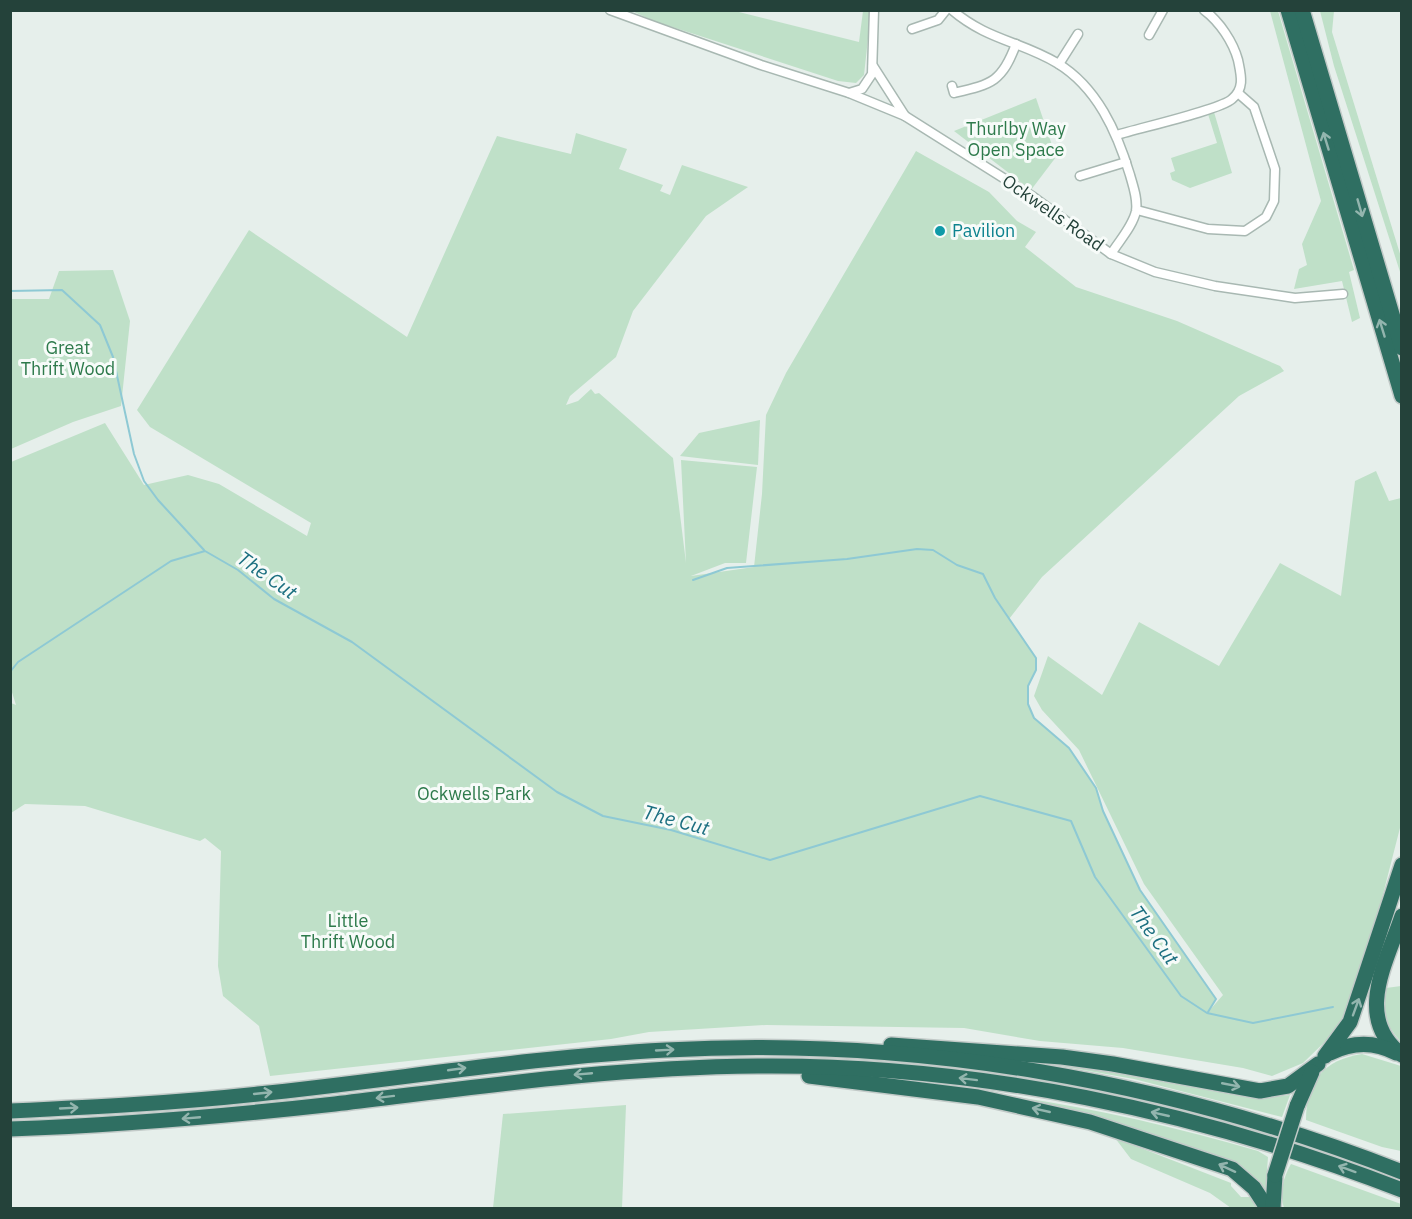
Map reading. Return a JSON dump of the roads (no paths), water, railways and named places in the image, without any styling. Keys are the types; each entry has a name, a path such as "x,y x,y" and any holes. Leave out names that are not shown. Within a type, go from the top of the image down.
{"highway":[{"path":"1288,10 1401,396"},
{"path":"1302,10 1401,348"},
{"path":"1311,10 1318,66"},
{"path":"1273,1209 1272,1192 1275,1175 1297,1106 1307,1080 1350,1022 1401,866"},
{"path":"1401,916 1378,988 1375,1009 1382,1033 1401,1055"},
{"path":"10,1111 258,1094 606,1053 714,1048 808,1048 863,1044 1030,1054 1113,1064 1260,1091 1288,1086 1322,1060 1345,1047 1362,1044 1383,1047 1401,1055"},
{"path":"808,1048 960,1061 1110,1085 1264,1124 1401,1172"},
{"path":"10,1129 257,1112 579,1075 789,1066 875,1070 983,1081 1078,1096 1166,1115 1259,1140 1401,1190"},
{"path":"725,1067 942,1091 1065,1115 1232,1169 1254,1188 1267,1209"}],"street":[{"name":"Ockwells Road","path":"610,10 761,65 849,93 905,116 1032,196 1111,254 1155,272 1215,286 1295,298 1343,294"},
{"path":"849,93 862,89 872,74 874,10"},
{"path":"912,28 938,20 946,10"},
{"path":"952,10 971,27 1059,64 1078,78 1097,101 1117,135 1135,193 1137,210 1111,254"},
{"path":"1149,35 1163,10"},
{"path":"1117,135 1231,101 1238,93 1243,81 1237,57 1219,24 1204,10"},
{"path":"1059,64 1078,34"},
{"path":"952,86 954,93 994,82 1004,73 1016,44"},
{"path":"872,65 905,116"},
{"path":"1137,210 1208,229 1245,231 1266,217 1274,201 1275,169 1254,107 1238,93"},
{"path":"1080,176 1126,162"}],"waterway":[{"path":"10,291 62,290 100,325 113,357 134,454 144,481 158,500 204,550"},
{"path":"693,580 727,568 847,559 917,549 933,550 957,565 983,574 995,598 1036,658 1036,670 1028,686 1028,704 1034,718 1069,748 1096,788 1103,811 1140,890 1216,999 1208,1012"},
{"name":"The Cut","path":"10,672 18,662 171,561 205,551 238,570 274,599 352,642 557,792 603,816 671,830 770,860 980,796 1071,821 1095,877 1181,996 1207,1013 1253,1023 1333,1007"}],"place":[{"name":"Pavilion","path":"940,231"}],"park label":[{"name":"Thurlby Way Open Space","path":"1016,139"},
{"name":"Great Thrift Wood","path":"68,358"},
{"name":"Ockwells Park","path":"474,794"},
{"name":"Little Thrift Wood","path":"348,931"}]}
